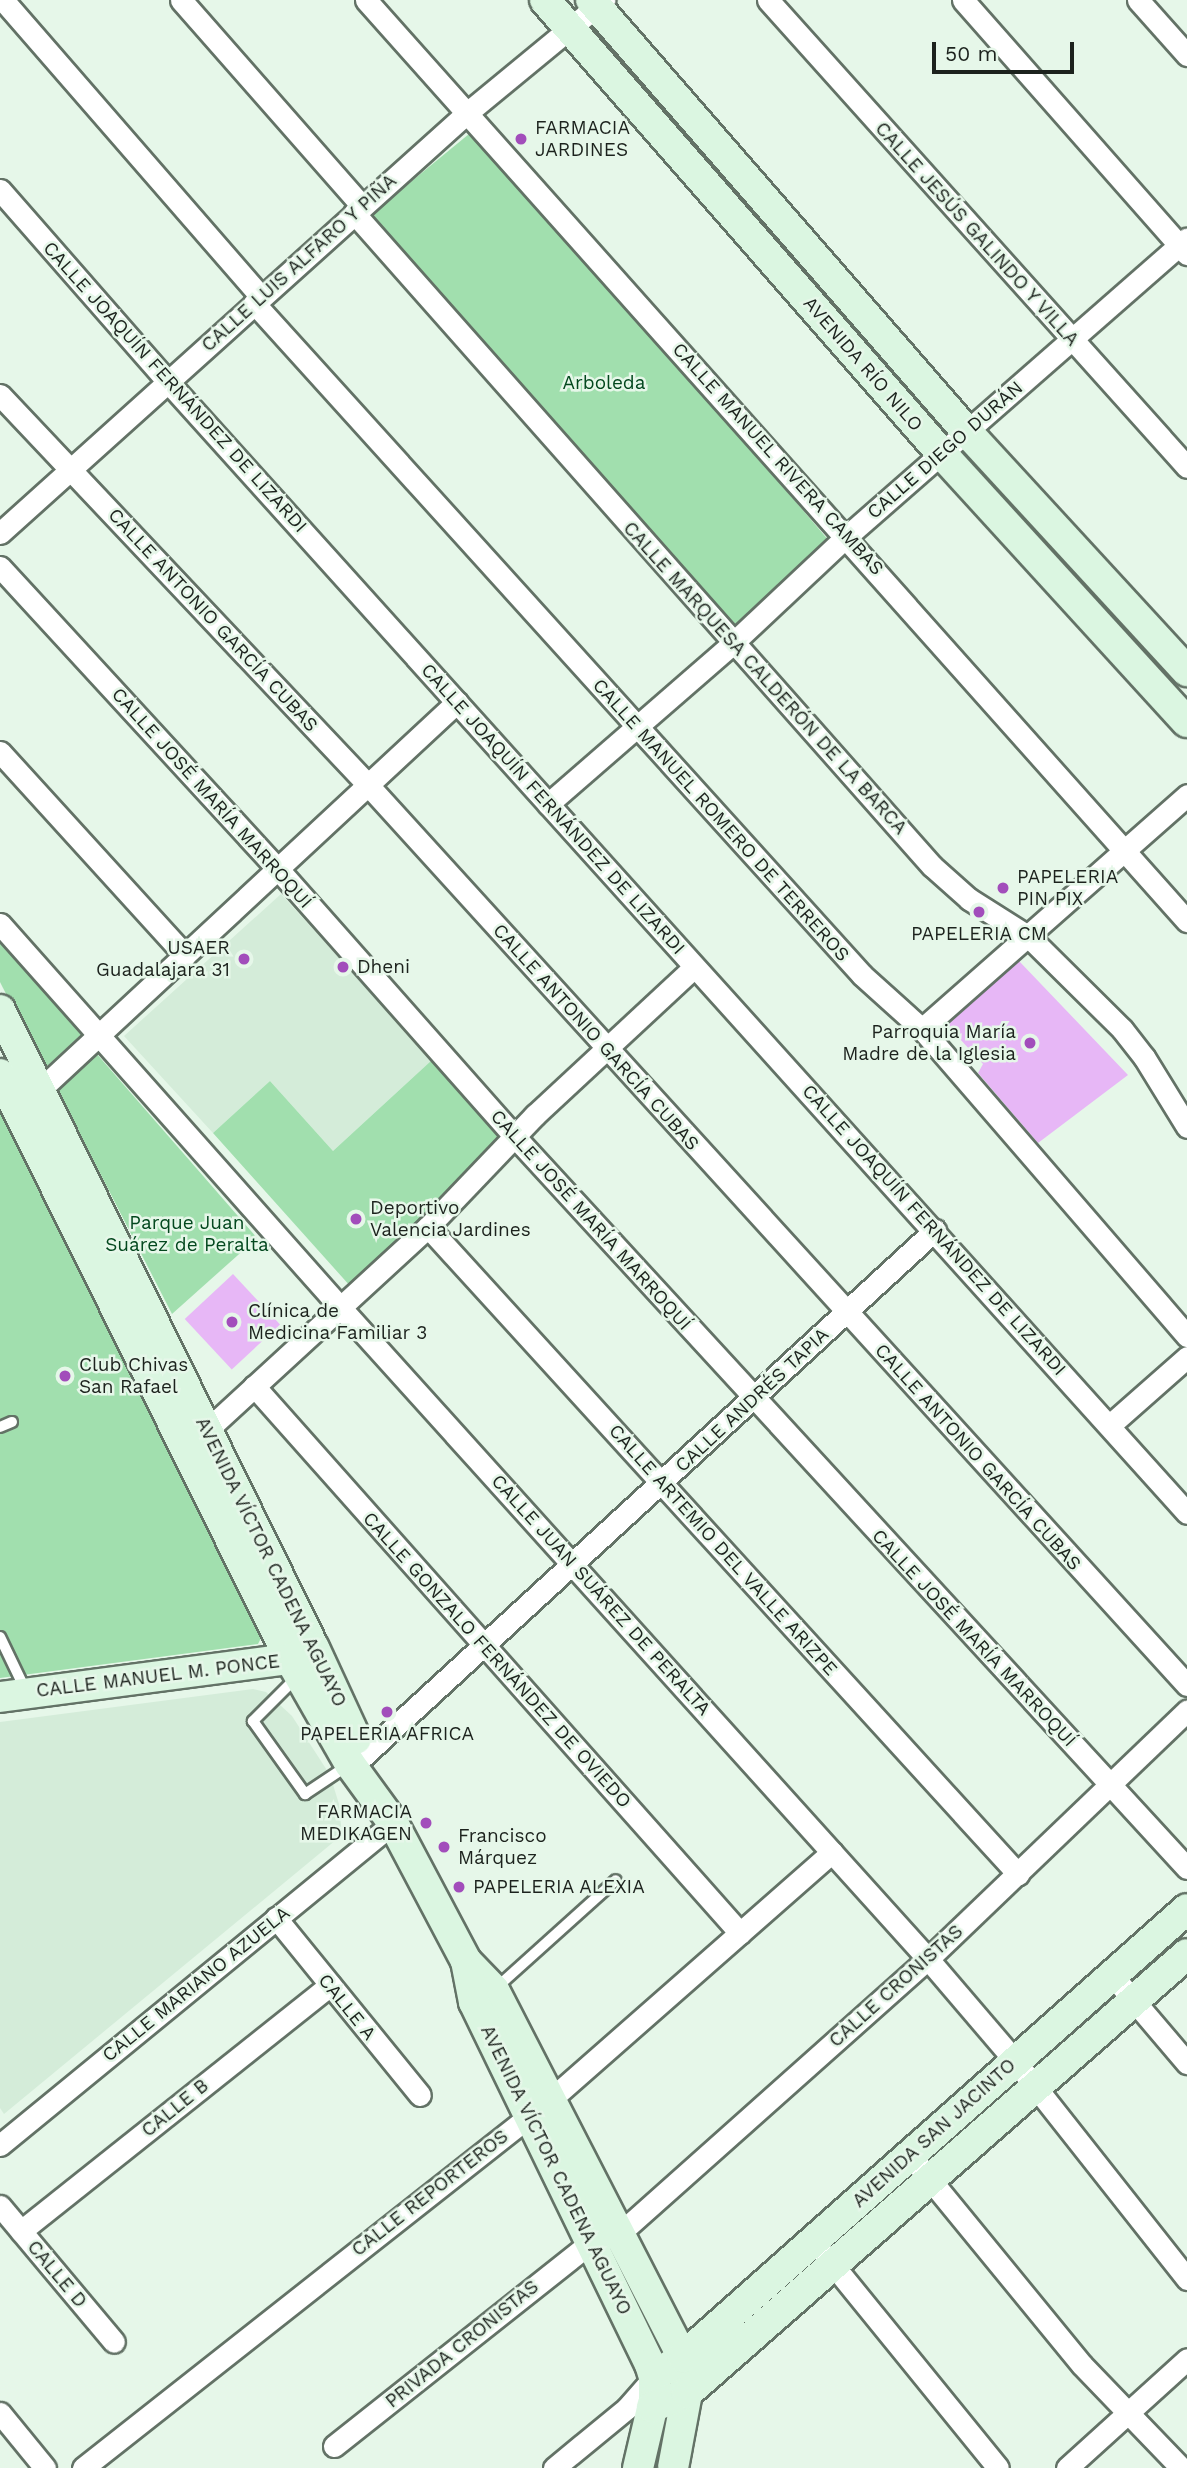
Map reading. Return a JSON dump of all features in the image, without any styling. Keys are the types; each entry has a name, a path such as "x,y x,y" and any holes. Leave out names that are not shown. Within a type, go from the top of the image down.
{"street":[{"name":"CALLE MANUEL ROMERO DE TERREROS","path":"3,0 257,300 636,727 862,975 922,1029 1187,1336"},
{"name":"CALLE MARQUESA CALDERÓN DE LA BARCA","path":"181,0 733,643 932,866 969,899 1028,937 1122,1029 1144,1057 1187,1127"},
{"name":"CALLE MANUEL RIVERA CAMBAS","path":"366,0 1187,921"},
{"name":"AVENIDA RÍO NILO","path":"545,0 942,454 1187,722"},
{"name":"CALLE JESÚS GALINDO Y VILLA","path":"768,0 1070,340 1187,467"},
{"path":"963,0 1185,246"},
{"path":"1138,0 1187,55"},
{"name":"CALLE LUIS ALFARO Y PIÑA","path":"0,533 358,209 597,2"},
{"name":"AVENIDA RÍO NILO","path":"597,2 967,432 1187,671"},
{"name":"CALLE JOAQUÍN FERNÁNDEZ DE LIZARDI","path":"0,190 168,382 694,967 935,1230 1187,1513"},
{"name":"CALLE DIEGO DURÁN","path":"548,803 733,643 846,537 1070,340 1185,246"},
{"name":"CALLE ANTONIO GARCÍA CUBAS","path":"0,395 368,785 1187,1685"},
{"name":"CALLE JOSÉ MARÍA MARROQUÍ","path":"0,567 277,869 515,1137 1187,1868"},
{"path":"18,1110 457,702"},
{"path":"0,752 185,955"},
{"path":"922,1029 1187,795"},
{"name":"CALLE JUAN SUÁREZ DE PERALTA","path":"0,924 340,1307 928,1959 1015,2061 1187,2279"},
{"path":"207,1430 428,1227 605,1047 694,967"},
{"name":"AVENIDA VÍCTOR CADENA AGUAYO","path":"0,1010 207,1430 301,1661"},
{"name":"AVENIDA VÍCTOR CADENA AGUAYO","path":"0,1074 301,1661 355,1737 358,1768 393,1823 466,1961 494,1990 591,2242 646,2353 654,2377"},
{"name":"CALLE ARTEMIO DEL VALLE ARIZPE","path":"428,1227 1018,1874"},
{"name":"CALLE ANDRÉS TAPIA","path":"358,1768 483,1646 935,1230"},
{"path":"1110,1425 1187,1357"},
{"name":"CALLE GONZALO FERNÁNDEZ DE OVIEDO","path":"254,1386 740,1933"},
{"name":"CALLE MANUEL M. PONCE","path":"13,1695 301,1661"},
{"name":"CALLE CRONISTAS","path":"591,2242 620,2233 928,1959 1187,1711"},
{"name":"CALLE MARIANO AZUELA","path":"0,2145 393,1823"},
{"name":"CALLE REPORTEROS","path":"82,2468 540,2107 832,1852"},
{"name":"AVENIDA SAN JACINTO","path":"654,2377 683,2357 1187,1909"},
{"name":"CALLE A","path":"276,1918 420,2095"},
{"name":"AVENIDA SAN JACINTO","path":"640,2408 687,2393 1187,1954"},
{"name":"AVENIDA VÍCTOR CADENA AGUAYO","path":"466,1961 474,2002 620,2233 683,2357"},
{"path":"1112,1975 1187,2063"},
{"name":"CALLE B","path":"21,2231 330,1984"},
{"path":"910,2155 1082,2365 1181,2468"},
{"name":"CALLE D","path":"0,2206 114,2342"},
{"path":"814,2240 998,2468"},
{"name":"PRIVADA CRONISTAS","path":"334,2446 591,2242"},
{"path":"673,2468 687,2393 683,2357"},
{"path":"1067,2468 1187,2359"},
{"path":"638,2468 640,2408 654,2377"},
{"path":"554,2468 640,2408"},
{"path":"0,2413 45,2468"}],"lane":[{"path":"0,1427 12,1422"},
{"path":"0,1637 13,1695"},
{"path":"301,1661 253,1721 305,1794 358,1768"},
{"path":"494,1990 616,1880"}],"shaded area":[{"path":"281,894 432,1060 333,1151 270,1081 213,1133 124,1036"},
{"path":"253,1689 266,1692 292,1716 330,1775 339,1804 342,1835 4,2114 0,2108 0,1722"}],"green space":[{"name":"Arboleda","path":"469,134 656,338 830,542 733,633 368,217"},
{"path":"0,930 83,1033 44,1069 0,982"},
{"name":"Parque Juan Suárez de Peralta","path":"96,1053 257,1238 172,1314 56,1087"},
{"name":"Deportivo Valencia Jardines","path":"432,1060 502,1140 351,1287 213,1133 270,1081 333,1151"},
{"name":"Club Chivas San Rafael","path":"0,1113 261,1638 258,1644 0,1678"}],"building":[{"name":"Parroquia María Madre de la Iglesia","path":"1019,961 1128,1075 1038,1143 978,1073 983,1064 947,1025"},
{"name":"Clínica de Medicina Familiar 3","path":"233,1274 280,1324 232,1369 185,1319"}],"place":[{"name":"FARMACIA JARDINES","path":"521,139"},
{"name":"PAPELERIA PIN PIX","path":"1003,888"},
{"name":"PAPELERIA CM","path":"979,912"},
{"name":"USAER Guadalajara 31","path":"244,959"},
{"name":"Dheni","path":"343,967"},
{"name":"Parroquia María Madre de la Iglesia","path":"1030,1043"},
{"name":"Deportivo Valencia Jardines","path":"356,1219"},
{"name":"Clínica de Medicina Familiar 3","path":"232,1322"},
{"name":"Club Chivas San Rafael","path":"65,1376"},
{"name":"PAPELERIA AFRICA","path":"387,1712"},
{"name":"FARMACIA MEDIKAGEN","path":"426,1823"},
{"name":"Francisco Márquez","path":"444,1847"},
{"name":"PAPELERIA ALEXIA","path":"459,1887"}]}
